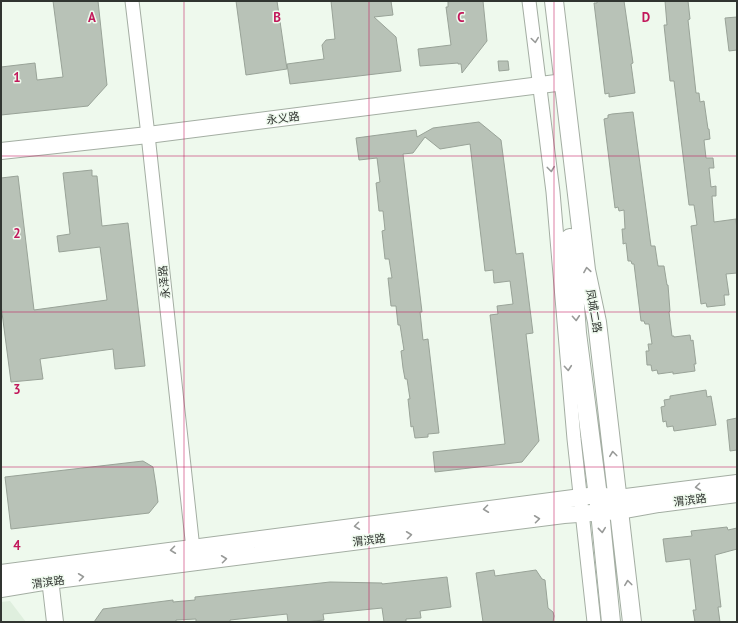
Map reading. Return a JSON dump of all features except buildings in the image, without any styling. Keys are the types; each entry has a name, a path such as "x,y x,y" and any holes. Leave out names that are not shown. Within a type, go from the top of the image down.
{"main road":[{"name":"凤城二路","path":"542,1 572,256 590,505 611,622"},
{"name":"凤城二路","path":"554,1 552,84 597,322 632,622"}],"street":[{"name":"永泽路","path":"132,1 194,555"},
{"path":"529,1 552,84"},
{"name":"永义路","path":"1,151 148,135 552,84"},
{"name":"渭滨路","path":"619,504 737,483"},
{"name":"渭滨路","path":"1,573 49,574 590,505 659,504 737,494"},
{"path":"590,505 594,622"},
{"path":"49,574 55,622"},
{"name":"渭滨路","path":"1,589 49,574"}],"shaded area":[{"path":"10,601 26,622 1,622 1,602"}]}
